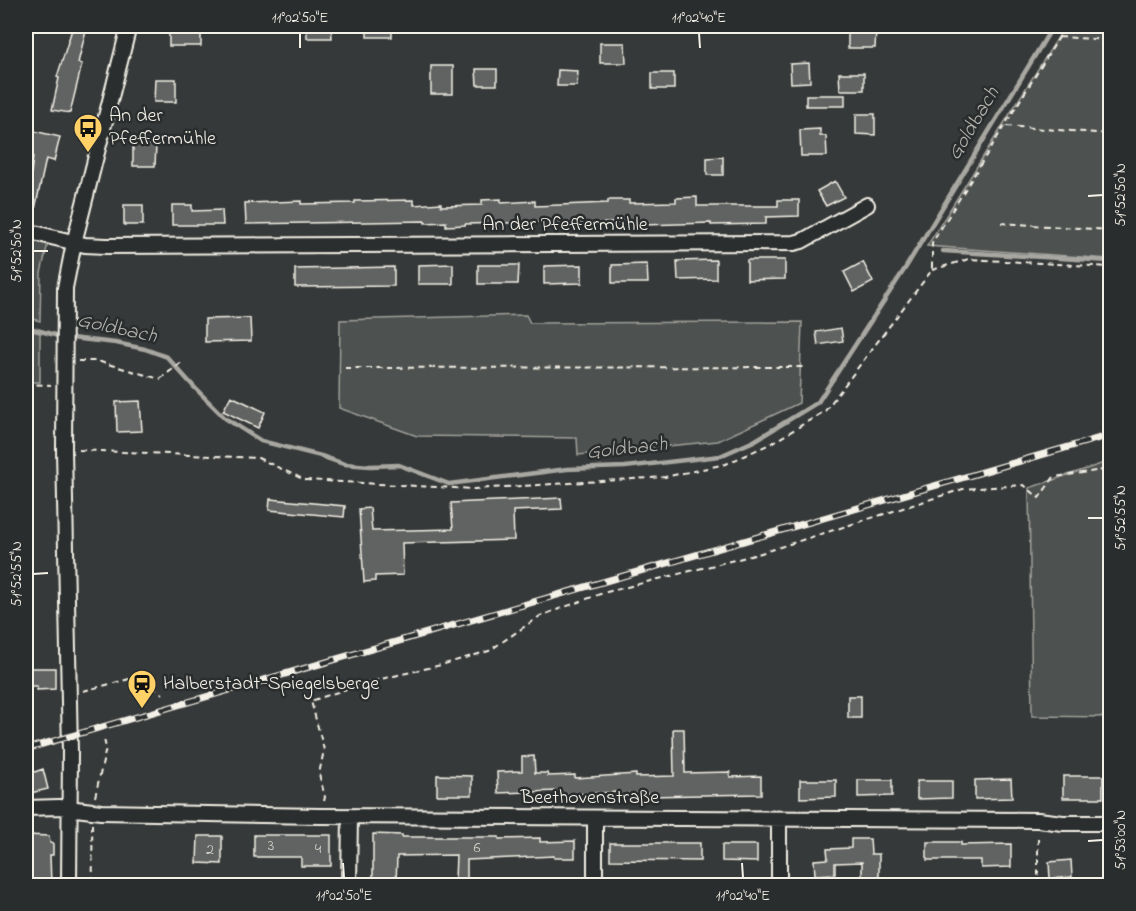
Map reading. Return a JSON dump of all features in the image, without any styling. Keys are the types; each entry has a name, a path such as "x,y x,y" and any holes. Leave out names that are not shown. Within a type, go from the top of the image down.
{"street":[{"path":"69,885 64,449 65,288 74,243 129,26"},
{"name":"An der Pfeffermühle","path":"26,231 74,243 106,246 794,243 802,241 867,205"},
{"name":"Beethovenstraße","path":"26,808 59,807 92,812 320,816 1038,820 1110,824"},
{"path":"349,885 350,816"},
{"path":"596,818 596,885"},
{"path":"779,819 779,885"}],"path":[{"path":"64,449 258,458 305,480 474,489 664,477 726,464 772,443 825,411 932,270 932,243 1066,26"},
{"path":"1059,37 1110,40"},
{"path":"1004,126 1110,134"},
{"path":"1001,223 1110,230"},
{"path":"932,270 969,260 1110,267"},
{"path":"65,361 97,361 160,379 183,361"},
{"path":"345,368 806,367"},
{"path":"26,384 66,385"},
{"path":"320,816 325,797 319,774 324,750 311,701 364,683 489,651 540,616 603,593 758,555 963,489 1024,485 1039,498 1054,477 1110,469"},
{"path":"67,695 137,677 163,694"},
{"path":"93,885 92,812 106,748 104,739"},
{"path":"1038,820 1038,885"}],"shaded area":[{"path":"1065,26 1110,26 1110,259 927,246"},
{"path":"26,237 48,243 41,273 40,321 26,317"},
{"path":"526,315 530,323 802,322 799,403 718,441 578,455 577,438 417,436 339,408 340,320"},
{"path":"26,330 40,333 40,382 26,382"},
{"path":"1110,461 1110,717 1032,716 1029,488"}],"building":[{"path":"73,26 87,26 78,63 82,64 70,113 52,110 59,78 57,77"},
{"path":"169,26 201,26 201,46 169,46"},
{"path":"307,26 331,26 332,38 307,38"},
{"path":"367,26 392,26 392,37 367,37"},
{"path":"848,29 876,29 875,48 848,48"},
{"path":"600,43 625,43 626,63 600,63"},
{"path":"809,63 810,82 791,83 790,64"},
{"path":"431,66 453,66 453,94 431,94"},
{"path":"476,69 497,69 497,85 477,85"},
{"path":"558,70 578,71 577,86 557,86"},
{"path":"652,73 674,73 674,89 652,89"},
{"path":"839,73 864,73 864,90 840,90"},
{"path":"155,79 176,79 176,102 154,102"},
{"path":"806,95 845,95 845,106 806,106"},
{"path":"856,114 875,114 875,135 856,134"},
{"path":"820,129 820,136 826,136 827,156 801,156 800,130"},
{"path":"34,131 60,137 54,161 46,159 34,214 26,213 26,182 30,183 33,156 29,156"},
{"path":"133,145 156,145 155,166 133,166"},
{"path":"723,157 723,175 707,175 707,158"},
{"path":"835,181 844,197 826,206 817,191"},
{"path":"697,197 697,206 778,206 778,200 799,200 799,216 766,217 766,224 711,225 711,223 643,225 643,222 547,225 547,222 446,226 446,222 425,223 425,221 246,224 245,203 301,201 301,204 414,200 414,205 441,203 441,206 482,205 482,200 501,199 501,203 535,201 535,206 608,203 608,200 629,200 629,203 676,202 676,198"},
{"path":"124,205 143,205 143,225 124,225"},
{"path":"172,205 192,205 192,211 222,210 223,225 172,225"},
{"path":"716,260 716,279 678,280 677,261"},
{"path":"747,260 785,260 785,279 747,280"},
{"path":"863,262 873,282 854,292 844,272"},
{"path":"453,264 453,284 418,284 418,265"},
{"path":"647,264 648,283 612,283 612,265"},
{"path":"478,265 519,265 518,284 478,284"},
{"path":"582,265 582,283 544,284 544,266"},
{"path":"394,267 394,286 295,287 295,269"},
{"path":"250,318 251,341 205,342 205,319"},
{"path":"841,328 843,341 818,345 816,332"},
{"path":"231,396 265,412 258,428 223,411"},
{"path":"140,401 142,431 117,432 116,402"},
{"path":"561,498 562,509 513,511 514,540 402,543 403,575 375,576 375,581 364,582 359,509 370,508 372,531 453,529 451,503"},
{"path":"270,499 345,506 344,517 269,510"},
{"path":"28,668 55,668 55,689 37,690 37,686 28,686"},
{"path":"848,696 861,696 861,718 848,718"},
{"path":"673,729 684,729 685,773 730,772 730,777 761,776 761,794 647,796 647,793 619,795 619,792 557,795 557,791 498,793 497,772 522,771 522,757 534,756 535,773 547,773 548,776 575,775 575,778 636,774 636,777 674,776"},
{"path":"43,769 48,789 26,794 26,775"},
{"path":"437,775 472,776 472,795 437,795"},
{"path":"1063,776 1103,776 1103,798 1063,798"},
{"path":"1011,779 1012,798 975,799 975,780"},
{"path":"800,780 836,780 836,797 800,798"},
{"path":"858,780 892,780 892,796 858,797"},
{"path":"917,781 952,781 952,798 917,799"},
{"path":"373,834 402,835 402,837 540,838 540,842 575,841 575,858 554,858 554,856 467,860 467,880 455,880 456,855 397,856 396,884 373,883"},
{"path":"26,835 49,836 50,843 53,844 53,855 50,855 51,885 26,885"},
{"path":"254,835 331,835 331,866 301,866 301,857 254,857"},
{"path":"198,836 222,836 222,864 197,863"},
{"path":"851,839 870,839 871,854 879,854 879,885 869,885 869,879 862,879 862,862 835,863 835,874 815,875 814,860 828,859 827,849 851,848"},
{"path":"927,842 961,842 961,845 1011,844 1011,867 981,868 981,860 927,860"},
{"path":"610,843 700,843 700,861 610,860"},
{"path":"722,845 757,845 757,862 722,861"},
{"path":"1071,860 1072,877 1050,879 1049,862"}],"waterway":[{"name":"Goldbach","path":"26,327 62,337 145,349 167,357 225,418 261,441 344,464 399,465 449,484 567,469 625,467 720,456 754,441 818,402 906,267 1053,26"},
{"path":"943,251 1110,261"}],"railway":[{"path":"26,749 1110,435"}],"place":[{"name":"An der Pfeffermühle","path":"88,154"},
{"name":"Halberstadt-Spiegelsberge","path":"142,710"}]}
